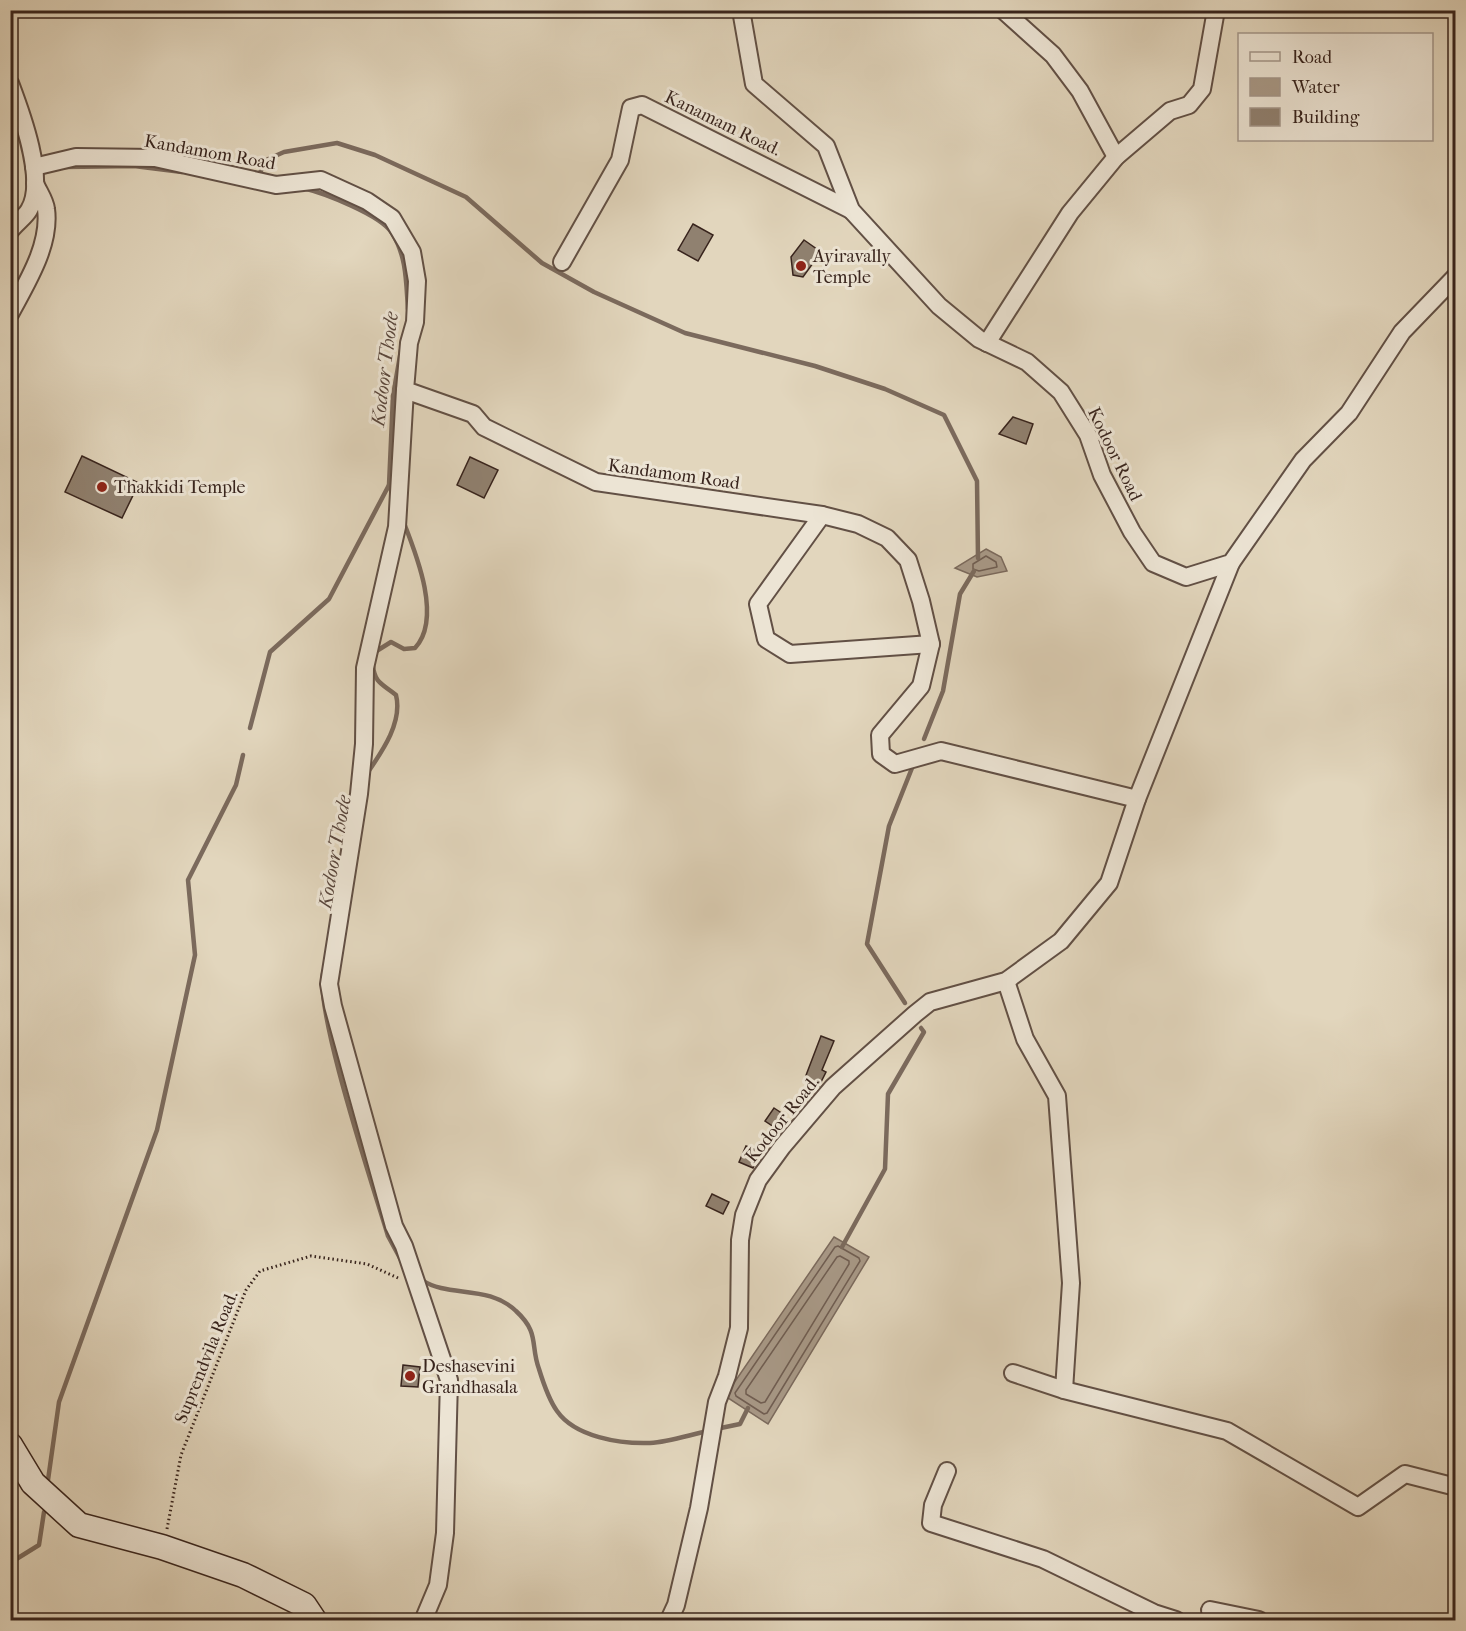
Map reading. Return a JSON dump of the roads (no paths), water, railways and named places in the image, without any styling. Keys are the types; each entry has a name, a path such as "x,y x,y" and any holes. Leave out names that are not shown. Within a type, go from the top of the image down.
{"main road":[{"path":"10,1445 33,1483 79,1525 162,1547 243,1575 304,1605 314,1620"}],"street":[{"name":"Kodoor Road","path":"741,10 754,84 826,146 852,210 939,306 987,343 1027,362 1061,392 1088,435 1102,475 1132,532 1153,563 1186,577 1231,563"},
{"path":"1003,10 1053,55 1080,91 1116,157"},
{"path":"987,343 1070,213 1116,157 1170,111 1189,105 1202,89 1215,10"},
{"path":"10,83 27,132 34,175 46,210 42,241 27,284 10,314"},
{"name":"Kanamam Road.","path":"562,262 620,160 631,108 642,105 852,210"},
{"name":"Kandamom Road","path":"34,175 76,157 155,158 276,185 321,180 367,201 392,218 412,252 417,281 415,322 409,343 405,390 473,414 484,427 596,482 822,516 858,524 887,538 908,560 931,644 921,686 880,735 881,754 895,764 941,751 1137,799"},
{"path":"10,231 30,209 34,175"},
{"path":"1137,799 1231,563 1303,460 1349,413 1402,332 1455,276"},
{"path":"405,390 397,527 365,668 364,744 359,794 330,992 394,1226 416,1279 449,1380 450,1406 441,1565 438,1585 425,1616 426,1620"},
{"path":"822,516 758,604 766,639 789,654 931,644"},
{"name":"Kodoor Road.","path":"669,1620 676,1605 688,1546 699,1508 710,1431 739,1328 740,1240 744,1215 758,1180 782,1147 833,1087 930,1002 1006,981 1061,941 1109,883 1137,799"},
{"path":"1006,981 1024,1040 1057,1096 1071,1283 1064,1390"},
{"path":"1013,1373 1064,1390 1227,1431 1358,1507 1405,1474 1455,1487"},
{"path":"947,1471 933,1505 931,1523 1043,1559 1143,1608 1176,1620"},
{"path":"1210,1610 1259,1620"}],"water":[{"path":"986,549 1001,557 1007,571 977,577 955,568"},
{"path":"834,1237 869,1257 768,1424 725,1396"}],"waterway":[{"path":"258,177 266,160 284,152 337,143 375,155 466,197 542,263 594,292 685,333 815,366 885,389 944,415 977,481 978,558"},
{"name":"Kodoor Thode","path":"65,167 134,166 182,172"},
{"name":"Kodoor Thode","path":"303,188 365,212 386,226 401,251 408,309"},
{"name":"Kodoor Thode","path":"393,496 389,485 393,396 401,350"},
{"path":"250,728 270,652 329,599 389,485"},
{"name":"Kodoor Thode","path":"375,652 391,642 404,649 415,648 423,636 427,604 420,569 404,523"},
{"path":"924,739 943,691 960,594 974,571"},
{"name":"Kodoor Thode","path":"366,775 394,727 397,706 396,695 378,680 373,666"},
{"path":"48,1480 59,1402 157,1130 195,955 188,880 236,785 243,755"},
{"path":"905,1003 867,944 889,826 912,768"},
{"name":"Kodoor Thode","path":"324,970 322,989 346,1098 388,1236 401,1260"},
{"path":"842,1247 885,1169 888,1094 924,1032 921,1028"},
{"name":"Kodoor Thode","path":"422,1280 444,1289 493,1297 516,1311 524,1319 531,1333 536,1361 551,1402 565,1420 586,1433 612,1440 650,1443 708,1431"},
{"path":"716,1429 740,1424 748,1408"},
{"path":"10,1563 39,1545 44,1512"}],"place":[{"name":"Ayiravally Temple","path":"801,266"},
{"name":"Thakkidi Temple","path":"102,487"},
{"name":"Deshasevini Grandhasala","path":"410,1376"}]}
